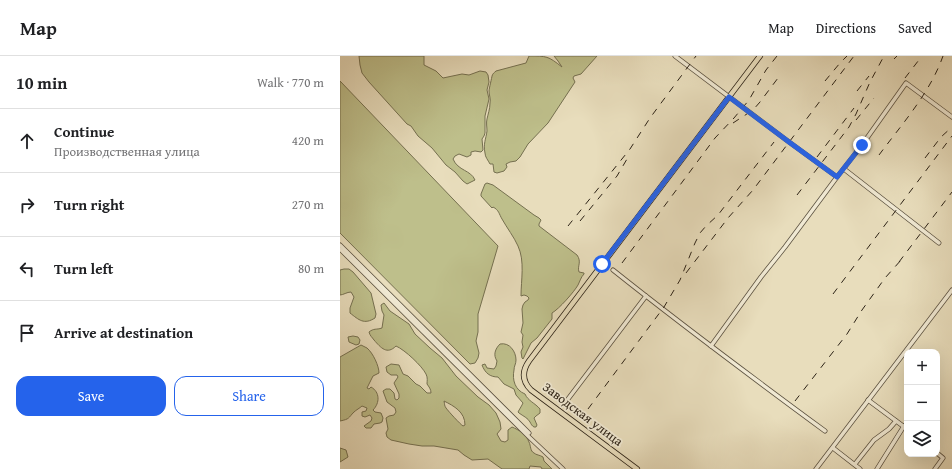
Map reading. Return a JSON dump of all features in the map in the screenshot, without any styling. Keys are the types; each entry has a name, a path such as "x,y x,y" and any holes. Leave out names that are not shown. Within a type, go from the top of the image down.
{"main road":[{"path":"729,97 760,56"},
{"name":"Заводская улица","path":"637,469 531,390 524,380 523,372 529,361 729,97"}],"street":[{"path":"675,56 837,177"},
{"path":"711,346 761,277 844,169 906,83 952,117"},
{"path":"844,169 939,243"},
{"path":"340,245 529,433"},
{"path":"340,249 563,469"},
{"path":"613,270 824,431"},
{"path":"816,469 952,290"},
{"path":"568,399 646,296"},
{"path":"484,388 508,416"},
{"path":"868,400 904,427"},
{"path":"854,464 874,440 889,429 896,421"},
{"path":"877,469 904,429"},
{"path":"832,448 860,469"},
{"path":"935,469 943,458 940,456"}],"green space":[{"path":"359,56 424,56 424,65 436,71 443,78 462,74 469,75 480,71 486,72 489,82 487,90 489,99 485,116 485,133 482,139 483,150 481,152 471,152 471,155 467,157 459,154 453,159 458,166 471,174 475,180 467,184 463,181 446,165 432,148 418,136 411,126 407,124 362,73"},
{"path":"529,56 547,57 562,67 554,56 597,56 581,74 574,76 573,78 575,82 548,123 528,144 520,157 516,161 506,164 507,167 504,171 497,173 494,172 493,164 490,164 484,150 490,102 489,91 492,76 496,71 526,63"},
{"path":"340,81 498,246 478,314 478,332 476,341 479,353 475,363 470,364 340,233"},
{"path":"487,183 493,185 539,218 541,220 539,226 577,255 579,260 579,272 584,273 573,292 552,313 552,319 537,338 531,343 523,359 521,352 523,347 523,335 521,332 523,323 522,309 523,305 529,298 524,295 521,296 522,271 520,252 498,211 493,207 492,208 481,196 485,184"},
{"path":"349,269 353,272 371,293 376,314 375,318 368,321 362,321 350,313 350,308 354,297 351,292 340,295 340,270"},
{"path":"384,303 390,311 409,324 415,334 442,358 456,376 478,397 489,405 496,413 500,422 501,429 497,434 501,441 505,442 508,440 508,430 512,427 517,429 526,437 531,450 543,457 544,461 552,469 542,469 541,467 530,466 529,469 502,469 488,459 472,460 458,450 409,444 391,440 387,437 386,433 388,429 386,418 394,415 396,412 395,408 387,402 383,391 390,389 394,393 395,399 397,400 399,398 399,394 394,383 398,377 397,375 391,375 387,372 386,367 391,364 399,365 403,374 408,376 427,393 431,393 427,384 426,374 413,358 396,346 390,350 384,349 379,346 370,335 369,332 382,328 384,315 381,305","holes":["444,401 455,407 461,413 465,420 465,425 463,426 454,418 446,408"]},
{"path":"348,337 358,337 360,340 359,344 356,345 349,342"},
{"path":"500,344 507,345 512,348 515,354 516,361 513,377 515,384 519,390 540,409 540,413 534,418 537,425 536,427 534,427 528,419 518,412 523,403 516,395 514,389 504,384 498,377 488,374 482,365 485,364 487,368 494,369 497,361 495,352"},
{"path":"361,345 367,348 371,353 379,370 379,373 373,376 367,388 369,389 371,387 376,392 378,401 373,410 381,413 383,418 382,422 374,424 371,428 366,428 364,426 371,421 372,418 370,415 365,417 362,416 362,412 366,411 367,408 362,406 346,420 340,421 340,357"},
{"path":"340,448 346,450 348,457 340,462"}],"railway":[{"path":"568,226 630,149 650,118 696,56"},
{"path":"622,263 715,138 749,100 766,70 777,56"},
{"path":"825,81 847,56"},
{"path":"686,273 728,218 753,190 854,56"},
{"path":"797,195 849,127 884,56"},
{"path":"894,59 897,56"},
{"path":"905,78 922,56"},
{"path":"879,155 906,120 931,83 943,56"},
{"path":"857,91 869,76"},
{"path":"733,123 753,110 778,78"},
{"path":"856,120 874,98"},
{"path":"817,157 854,108"},
{"path":"925,158 941,137 952,127"},
{"path":"833,294 952,136"},
{"path":"588,409 664,307 680,280 700,233 718,215 774,142"},
{"path":"580,221 617,176 627,159"},
{"path":"899,262 952,192"},
{"path":"795,401 847,334 885,278 902,259"}],"route":[{"path":"602,264 729,97 837,177 862,145"}]}
